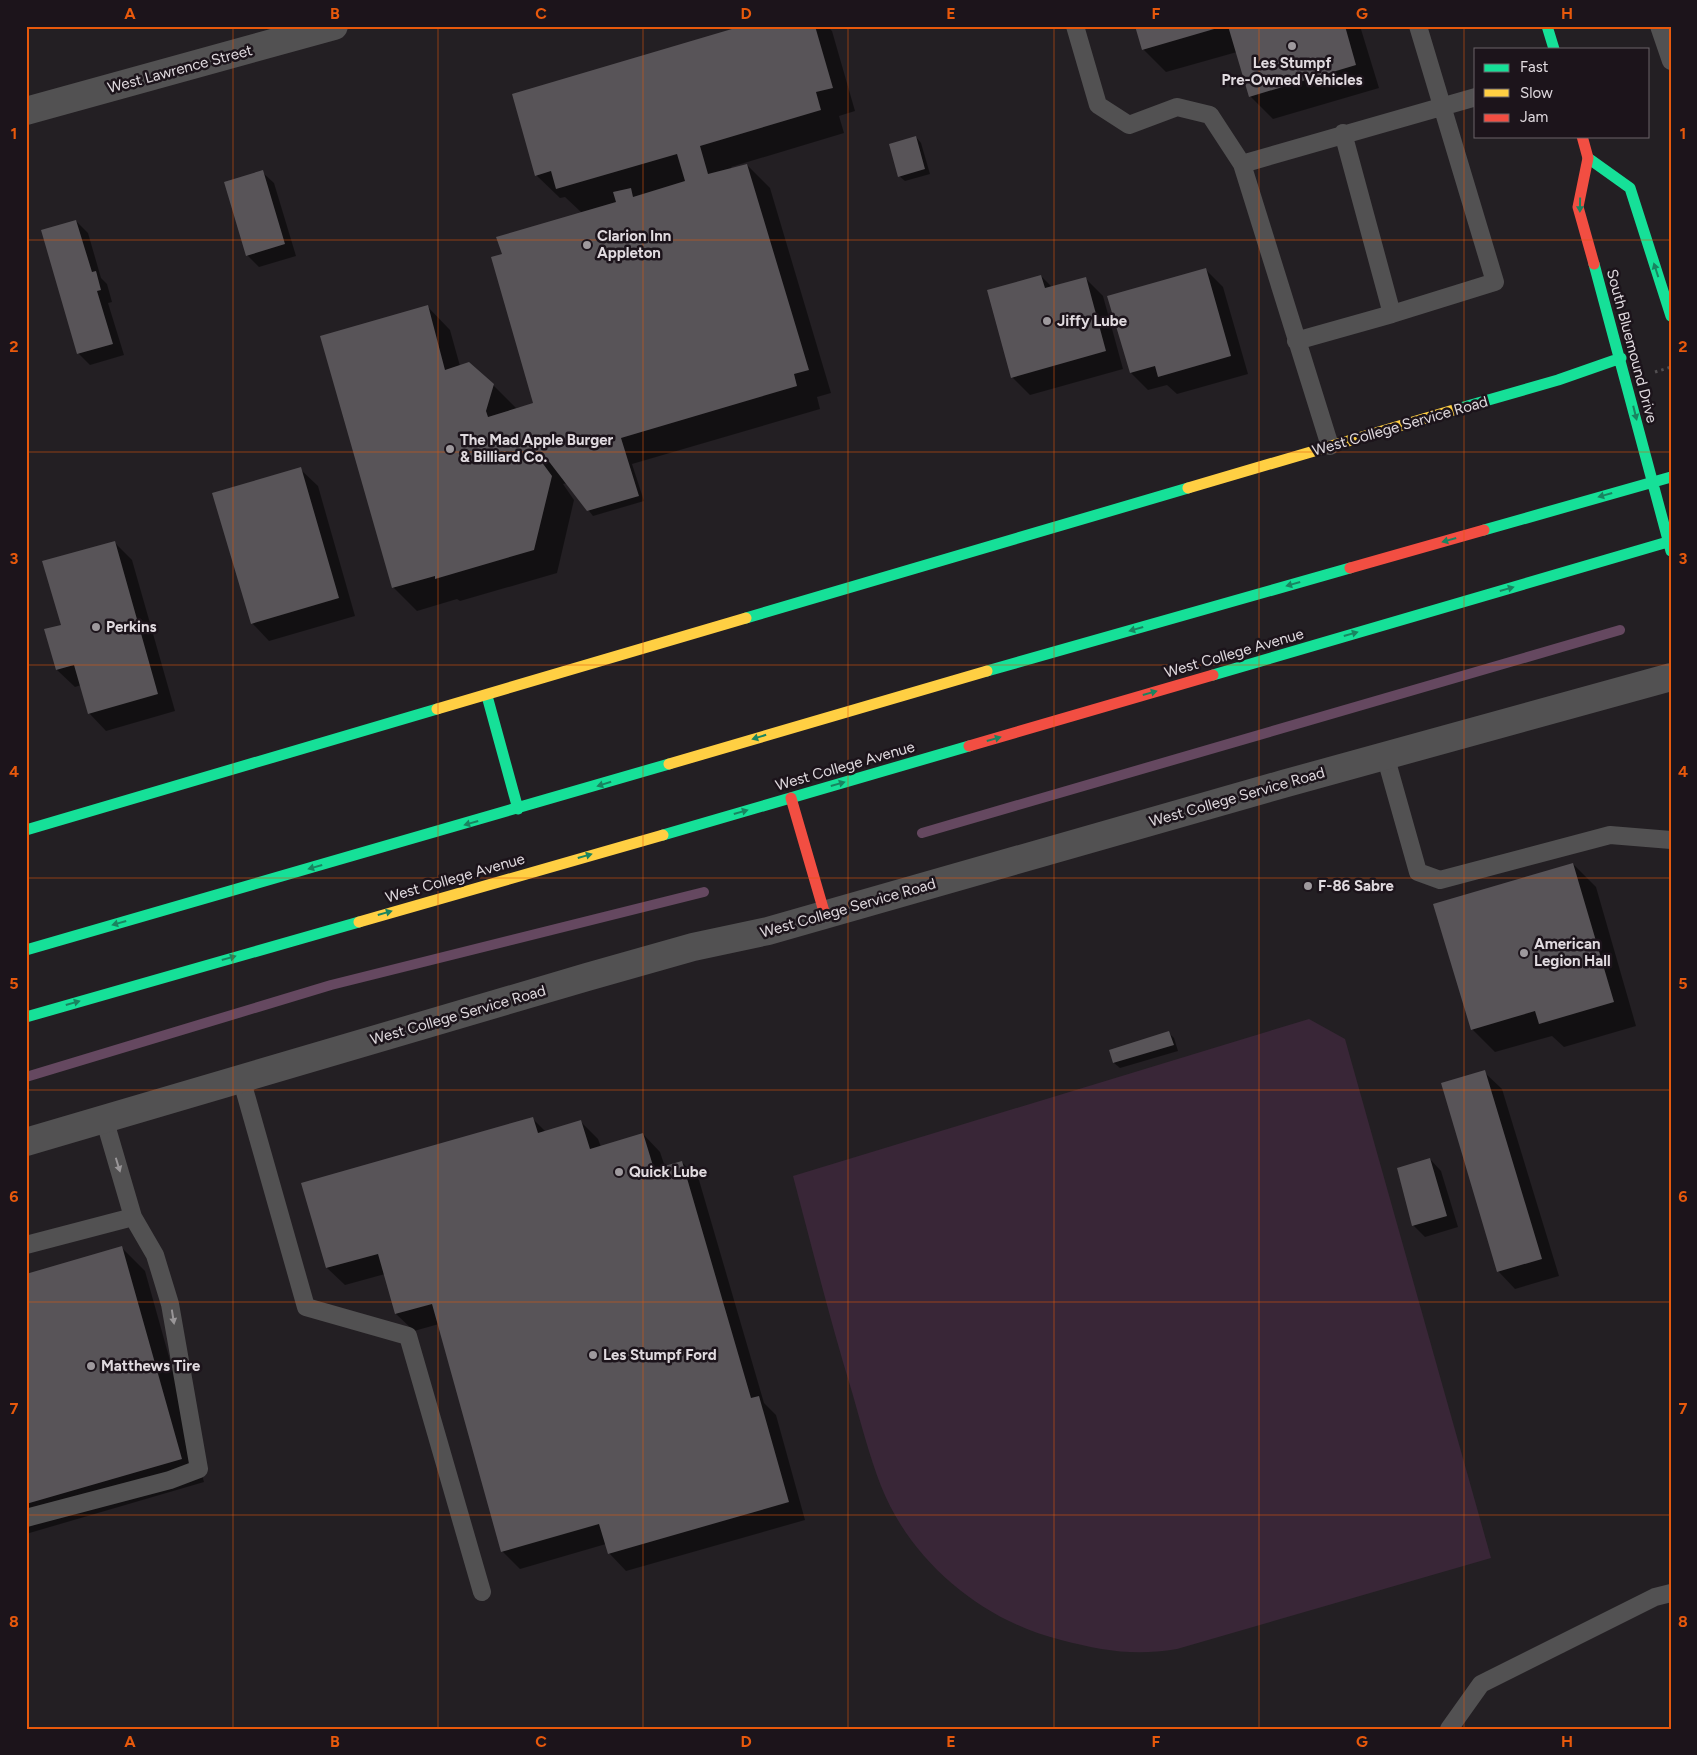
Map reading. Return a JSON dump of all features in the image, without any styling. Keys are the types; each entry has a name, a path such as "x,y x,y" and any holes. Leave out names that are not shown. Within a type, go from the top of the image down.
{"main road":[{"path":"1547,26 1554,48"},
{"name":"South Bluemound Drive","path":"1583,138 1588,158 1578,207 1621,358 1670,545"},
{"path":"1588,158 1630,188 1671,316"},
{"name":"West College Service Road","path":"26,830 487,696 983,547 1558,380 1621,358"},
{"path":"26,950 518,809 806,723 1671,477"},
{"name":"West College Avenue","path":"26,1017 1670,545"},
{"path":"487,696 518,809"},
{"path":"791,798 825,915"}],"street":[{"name":"West Lawrence Street","path":"26,112 334,26"},
{"name":"West College Service Road","path":"26,1142 654,958 825,915 1385,755 1671,677"}],"lane":[{"path":"1075,26 1098,105 1129,125 1177,107 1210,115 1242,164 1330,446"},
{"path":"1296,341 1495,282 1418,26"},
{"path":"1659,26 1671,61"},
{"path":"1242,164 1343,133 1474,98"},
{"path":"1343,133 1392,314"},
{"path":"1385,755 1418,872 1440,880 1610,835 1671,840"},
{"path":"241,1078 306,1307 408,1336 482,1592"},
{"path":"26,1518 170,1480 199,1469 170,1304 155,1255 134,1217 104,1118"},
{"path":"26,1245 134,1217"},
{"path":"1450,1729 1481,1684 1655,1597 1671,1592"}],"shaded area":[{"path":"1309,1019 1345,1039 1491,1558 1177,1649 1133,1652 1091,1647 1032,1631 1004,1619 978,1603 953,1584 931,1563 894,1514 881,1486 865,1439 793,1176"}],"building":[{"path":"742,26 815,26 833,88 816,92 821,110 700,146 708,174 747,164 809,370 794,374 797,386 621,438 639,496 587,511 547,459 541,461 552,476 534,550 435,579 435,576 392,588 320,336 428,305 445,370 469,362 494,384 486,411 488,417 533,403 491,257 502,254 496,237 616,202 613,192 631,188 633,197 685,181 677,154 556,189 551,171 535,176 512,94"},
{"name":"Les Stumpf Pre-Owned Vehicles","path":"1135,26 1221,26 1221,27 1142,50"},
{"name":"Les Stumpf Pre-Owned Vehicles","path":"1228,26 1345,26 1356,65 1249,97"},
{"path":"916,136 925,169 898,177 889,144"},
{"path":"263,170 285,244 246,256 224,182"},
{"path":"76,220 92,272 96,271 101,290 97,291 113,344 77,354 41,230"},
{"path":"1206,268 1231,356 1158,377 1155,366 1130,373 1107,296"},
{"name":"Jiffy Lube","path":"1041,275 1045,288 1086,277 1106,351 1011,378 987,290"},
{"path":"301,467 339,598 251,624 212,493"},
{"name":"Perkins","path":"115,541 158,694 88,714 74,665 56,670 44,629 61,625 42,561"},
{"name":"American Legion Hall","path":"1573,863 1614,1002 1539,1024 1535,1011 1471,1030 1433,904"},
{"path":"1169,1031 1174,1045 1113,1063 1109,1050"},
{"path":"1485,1070 1542,1259 1497,1272 1441,1083"},
{"name":"Les Stumpf Ford","path":"533,1117 538,1133 581,1120 590,1149 643,1133 654,1169 682,1161 751,1398 759,1396 789,1502 608,1554 599,1524 501,1552 432,1304 395,1314 378,1254 326,1268 301,1183"},
{"path":"1430,1158 1447,1216 1412,1226 1397,1168"},
{"name":"Matthews Tire","path":"122,1246 182,1459 26,1504 26,1274"}],"waterway":[{"path":"922,833 1620,630"},
{"path":"26,1077 331,985 704,892"}],"traffic: fast":[{"path":"1547,26 1554,48"},
{"path":"1588,158 1630,188 1671,316"},
{"path":"1594,264 1671,551"},
{"path":"1457,409 1558,380 1621,358"},
{"path":"1484,530 1671,477"},
{"path":"746,618 1188,488"},
{"path":"1213,675 1671,541"},
{"path":"987,671 1350,568"},
{"path":"487,696 518,809"},
{"path":"26,830 437,709"},
{"path":"663,835 969,746"},
{"path":"26,950 669,764"},
{"path":"26,1017 359,922"}],"traffic: slow":[{"path":"1188,488 1457,409"},
{"path":"437,709 746,618"},
{"path":"669,764 987,671"},
{"path":"359,922 663,835"}],"traffic: jam":[{"path":"1583,138 1588,158 1578,207 1594,264"},
{"path":"1350,568 1484,530"},
{"path":"969,746 1213,675"},
{"path":"791,798 825,915"}],"place":[{"name":"Les Stumpf Pre-Owned Vehicles","path":"1292,46"},
{"name":"Clarion Inn Appleton","path":"587,245"},
{"name":"Jiffy Lube","path":"1047,321"},
{"name":"The Mad Apple Burger & Billiard Co.","path":"450,449"},
{"name":"Perkins","path":"96,627"},
{"name":"F-86 Sabre","path":"1308,886"},
{"name":"American Legion Hall","path":"1524,953"},
{"name":"Quick Lube","path":"619,1172"},
{"name":"Les Stumpf Ford","path":"593,1355"},
{"name":"Matthews Tire","path":"91,1366"}]}
